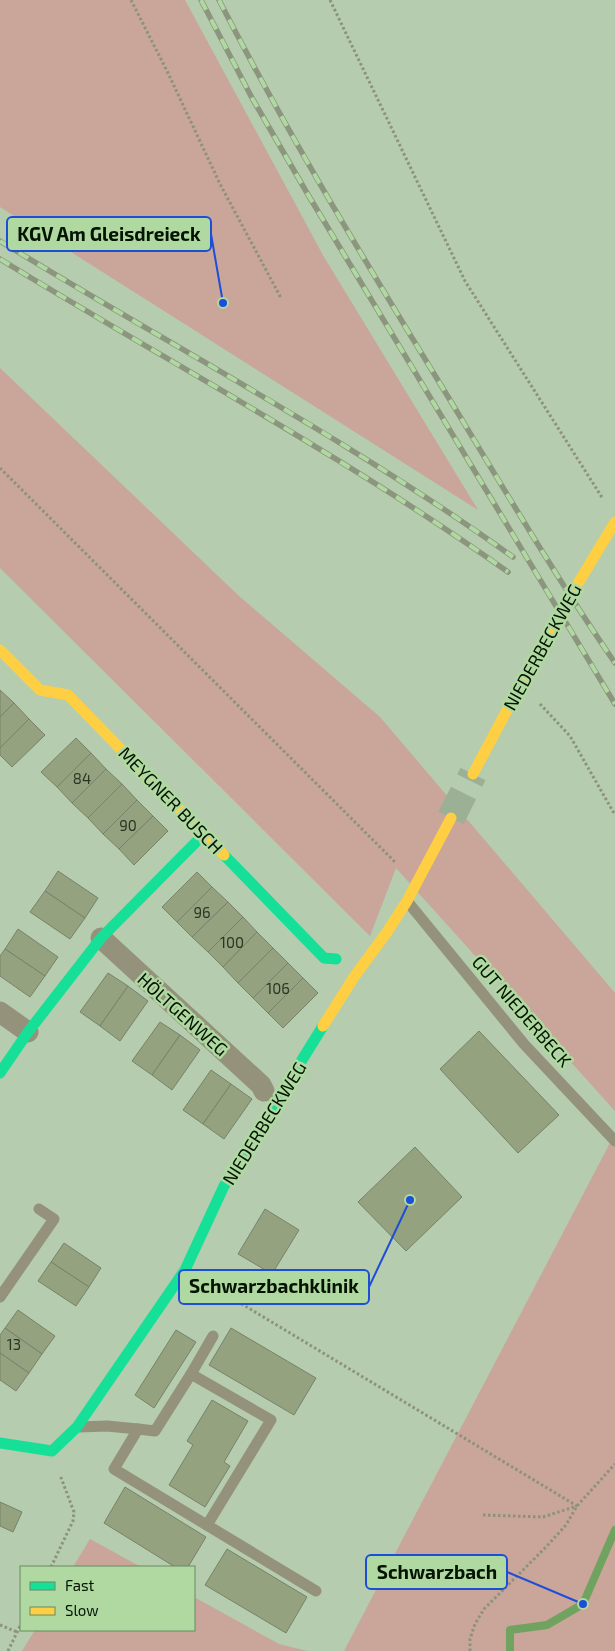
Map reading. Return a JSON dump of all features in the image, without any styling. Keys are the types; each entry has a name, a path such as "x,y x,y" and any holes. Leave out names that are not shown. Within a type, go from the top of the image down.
{"street":[{"name":"NIEDERBECKWEG","path":"473,774 548,633 615,522"},
{"name":"MEYGNER BUSCH","path":"0,650 40,690 68,695 324,958 336,959"},
{"name":"NIEDERBECKWEG","path":"52,1451 77,1427 185,1270 224,1186 354,977 407,901 451,818"},
{"path":"0,1073 28,1032 101,938 204,834"},
{"name":"HÖLTGENWEG","path":"101,938 261,1085 264,1091"},
{"path":"0,1012 28,1032"},
{"path":"0,1443 52,1451"}],"lane":[{"name":"GUT NIEDERBECK","path":"407,901 524,1044 615,1141"},
{"path":"0,1297 54,1219 39,1209"},
{"path":"77,1427 107,1426 155,1431 213,1336"},
{"path":"191,1374 270,1420 206,1525"},
{"path":"138,1429 114,1469 316,1591"}],"path":[{"path":"131,0 168,73 220,184 281,298"},
{"path":"330,0 465,281 606,502"},
{"path":"0,468 375,842 418,881"},
{"path":"520,684 570,736 615,815"},
{"path":"185,1270 577,1506"},
{"path":"51,1566 73,1521 74,1512 52,1451"},
{"path":"470,1651 470,1639 475,1624 484,1609 566,1525 577,1506 615,1464"},
{"path":"483,1515 543,1517 577,1506"},
{"path":"0,1625 17,1632"},
{"path":"8,1651 20,1626"}],"shaded area":[{"path":"0,0 185,0 324,257 478,510 0,207"},
{"path":"0,368 238,595 380,717 615,993 615,1111 396,868 370,936 0,568"},
{"path":"611,1141 615,1146 615,1651 344,1651"},
{"path":"90,1539 139,1566 74,1566"},
{"path":"195,1598 279,1644 307,1651 22,1651 34,1631 195,1631"}],"building":[{"path":"0,690 14,703 0,717"},
{"path":"14,703 29,719 0,748 0,717"},
{"path":"29,719 45,735 12,767 0,755 0,748"},
{"path":"76,738 91,753 57,787 41,772"},
{"path":"91,753 106,769 72,803 57,787"},
{"path":"106,769 122,784 88,818 72,803"},
{"path":"122,784 137,800 103,834 88,818"},
{"path":"137,800 153,816 119,849 103,834"},
{"path":"153,816 168,831 134,865 119,849"},
{"path":"58,871 98,898 85,918 45,891"},
{"path":"197,872 212,887 177,922 162,907"},
{"path":"212,887 228,902 192,937 177,922"},
{"path":"45,891 85,918 70,939 30,912"},
{"path":"228,902 243,917 208,952 192,937"},
{"path":"243,917 257,932 223,967 208,952"},
{"path":"18,929 58,957 45,976 5,949"},
{"path":"257,932 273,948 238,983 223,967"},
{"path":"273,948 288,963 253,998 238,983"},
{"path":"5,949 45,976 30,997 0,976 0,956"},
{"path":"288,963 303,978 268,1013 253,998"},
{"path":"108,973 128,986 100,1026 80,1012"},
{"path":"303,978 318,993 283,1028 268,1013"},
{"path":"128,986 148,1001 120,1041 100,1026"},
{"path":"160,1022 180,1035 152,1075 132,1061"},
{"path":"479,1031 559,1115 518,1153 440,1069"},
{"path":"180,1035 200,1050 172,1090 152,1075"},
{"path":"211,1070 231,1084 203,1124 183,1110"},
{"path":"231,1084 252,1099 224,1139 203,1124"},
{"path":"415,1147 462,1197 406,1251 358,1202"},
{"path":"265,1209 299,1230 272,1274 238,1254"},
{"path":"64,1243 101,1268 89,1287 51,1262"},
{"path":"51,1262 89,1287 76,1306 38,1281"},
{"path":"18,1310 55,1336 42,1354 5,1328"},
{"path":"5,1328 42,1354 29,1373 0,1353 0,1335"},
{"path":"231,1328 316,1378 294,1415 209,1365"},
{"path":"176,1330 196,1342 154,1408 135,1395"},
{"path":"0,1353 29,1373 16,1391 0,1380"},
{"path":"212,1400 248,1421 224,1462 230,1466 205,1507 169,1485 193,1445 187,1441"},
{"path":"125,1487 206,1537 189,1566 173,1566 104,1523"},
{"path":"0,1502 22,1512 13,1532 0,1526"},
{"path":"227,1549 307,1597 286,1633 205,1585"}],"waterway":[{"path":"510,1651 510,1630 547,1625 583,1604 615,1530"}],"tunnel":[{"path":"451,818 473,774"}],"railway":[{"path":"201,0 252,98 307,193 615,704"},
{"path":"219,0 270,96 351,237 523,521 615,663"},
{"path":"0,241 324,433 451,514 513,557"},
{"path":"0,259 321,450 447,530 508,572"}],"traffic: fast":[{"path":"0,1073 28,1032 101,938 204,834"},
{"path":"224,855 324,958 336,959"},
{"path":"0,1443 52,1451 77,1427 185,1270 224,1186 323,1026"}],"traffic: slow":[{"path":"473,774 548,633 615,522"},
{"path":"0,650 40,690 68,695 224,855"},
{"path":"323,1026 354,977 407,901 451,818"}],"place":[{"name":"KGV Am Gleisdreieck","path":"223,303"},
{"name":"Schwarzbachklinik","path":"410,1200"},
{"name":"Schwarzbach","path":"583,1604"}]}
